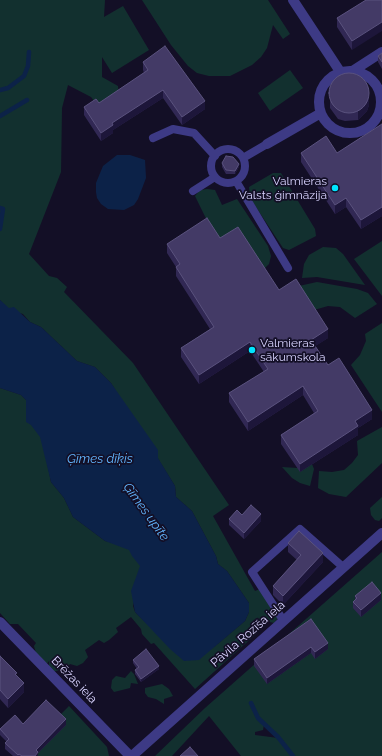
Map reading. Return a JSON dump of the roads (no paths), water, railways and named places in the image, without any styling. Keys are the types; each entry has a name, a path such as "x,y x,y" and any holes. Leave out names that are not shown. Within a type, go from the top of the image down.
{"street":[{"path":"293,0 346,72 360,73 369,78 376,84 381,92 380,107 375,120 368,128 358,132 348,133 338,130 329,124 321,113 319,107 320,95 325,85 332,78 346,72 382,52"},
{"path":"267,144 321,113"},
{"name":"Pāvila Rozīša iela","path":"131,756 382,534"},
{"name":"Brēžas iela","path":"0,622 131,756"}],"lane":[{"path":"154,138 173,130 194,133 215,156"},
{"path":"243,158 267,144"},
{"path":"224,150 230,150 239,154 243,158 245,163 244,174 236,181 225,183 215,177 212,166 215,156 224,150"},
{"path":"193,191 215,177"},
{"path":"236,181 288,268"},
{"path":"283,620 252,572 300,529 343,567"}],"water":[{"path":"117,155 130,155 145,160 146,178 138,199 134,205 124,210 108,209 101,204 97,198 96,192 96,183 103,166"},
{"name":"Ģīmes dīķis","path":"0,300 9,308 14,307 30,322 41,327 77,361 95,367 111,383 158,450 158,458 175,486 176,497 192,511 216,556 218,564 227,571 249,603 249,612 245,621 199,660 184,661 170,649 135,612 131,591 140,566 129,550 105,541 73,517 64,498 51,482 40,437 31,425 26,422 26,400 21,395 0,388"}],"waterway":[{"path":"0,90 8,88 24,76 28,66 29,52"},
{"path":"0,116 27,100"},
{"name":"Ģīmes upīte","path":"0,208 3,209 0,229"},
{"name":"Ģīmes upīte","path":"251,703 258,718 278,737 293,756"}],"place":[{"name":"Valmieras Valsts ģimnāzija","path":"335,188"},
{"name":"Valmieras sākumskola","path":"252,350"}]}
